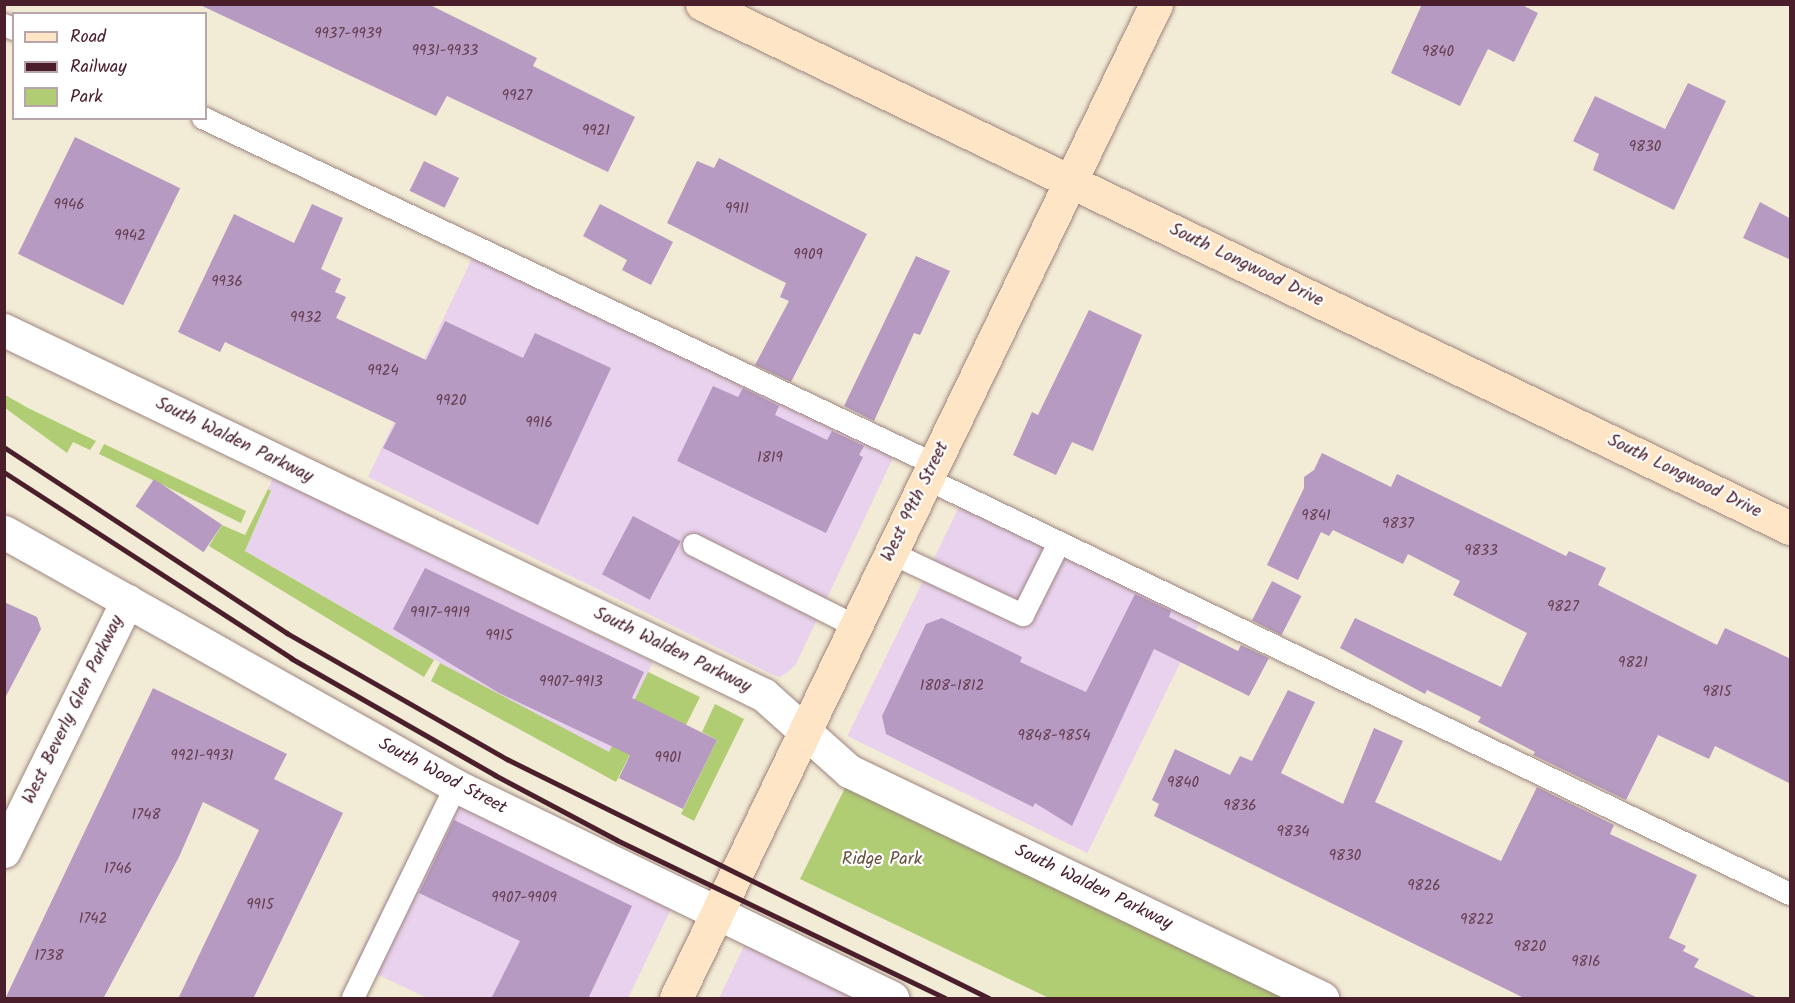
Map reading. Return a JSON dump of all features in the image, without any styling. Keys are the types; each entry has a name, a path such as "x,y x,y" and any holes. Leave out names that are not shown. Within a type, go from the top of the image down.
{"street":[{"name":"South Longwood Drive","path":"702,4 1791,528"},
{"name":"West 99th Street","path":"676,999 1156,4"},
{"name":"South Walden Parkway","path":"4,330 764,695 849,771 1322,999"},
{"name":"South Wood Street","path":"4,532 456,786 892,999"},
{"name":"West Beverly Glen Parkway","path":"4,851 127,601"}],"lane":[{"path":"207,120 930,472 1059,543 1791,894"},
{"path":"891,553 1023,615 1059,543"},
{"path":"694,545 855,626"},
{"path":"354,999 456,786"}],"shaded area":[{"path":"477,248 898,447 796,664 788,672 780,677 771,674 368,477"},
{"path":"273,478 653,662 609,753 482,687 245,551 271,491 268,489"},
{"path":"964,497 1204,614 1087,853 847,736"},
{"path":"439,794 672,907 628,998 427,998 355,964"},
{"path":"745,944 857,998 719,998"}],"green space":[{"path":"5,395 96,441 90,450 73,442 67,453 5,408"},
{"path":"104,444 246,511 241,523 99,454"},
{"path":"268,489 271,491 245,551 434,660 424,677 209,546 222,525 245,535"},
{"path":"440,663 609,752 648,672 700,697 686,725 653,709 616,782 431,681"},
{"path":"715,704 744,719 694,821 681,814 717,740 702,732"},
{"name":"Ridge Park","path":"847,784 1283,998 1049,998 800,879"}],"building":[{"path":"198,4 428,4 537,58 533,66 635,117 608,172 447,96 436,116"},
{"path":"1422,4 1520,4 1538,13 1514,62 1488,49 1460,106 1391,73"},
{"path":"1688,83 1726,101 1674,210 1593,170 1599,154 1573,141 1595,96 1665,129"},
{"path":"75,137 180,188 123,305 18,254"},
{"path":"719,158 867,234 791,382 755,365 789,301 780,297 786,283 667,223 697,161 714,168"},
{"path":"424,161 459,178 445,208 410,191"},
{"path":"1760,202 1791,219 1791,260 1743,238"},
{"path":"312,204 343,218 321,269 341,279 335,292 346,297 336,318 426,360 445,321 523,358 535,333 611,368 538,525 383,448 396,423 225,342 220,352 178,332 234,214 294,243"},
{"path":"600,204 673,242 651,285 622,270 627,260 583,236"},
{"path":"916,256 950,271 920,335 914,333 874,421 844,406"},
{"path":"1089,310 1142,335 1093,451 1072,442 1056,475 1013,455 1032,412 1038,415"},
{"path":"713,386 738,397 743,388 779,406 775,415 827,440 832,431 864,446 859,455 863,457 826,533 677,461"},
{"path":"1322,453 1391,487 1397,474 1566,556 1569,551 1606,568 1598,585 1717,645 1725,628 1791,659 1791,784 1715,746 1709,759 1658,735 1626,800 1533,755 1535,752 1478,722 1481,717 1427,690 1425,694 1340,648 1355,618 1501,687 1527,633 1453,595 1460,581 1408,554 1403,564 1333,530 1329,536 1321,532 1298,580 1267,565 1304,488 1304,477 1314,470"},
{"path":"154,479 222,525 204,552 136,506"},
{"path":"633,516 681,541 650,600 602,574"},
{"path":"425,568 644,672 632,698 717,740 683,809 619,778 630,755 499,693 393,629"},
{"path":"1272,581 1301,596 1281,635 1252,620"},
{"path":"1135,594 1171,611 1169,617 1238,651 1241,645 1269,658 1249,696 1154,649 1072,826 1035,803 1033,807 886,734 882,716 926,624 942,618 1022,657 1020,662 1086,692"},
{"path":"4,602 37,617 41,629 4,700"},
{"path":"153,688 287,754 274,779 343,813 253,999 178,999 259,830 203,802 179,857 103,999 5,999"},
{"path":"1288,690 1315,702 1281,773 1343,804 1374,728 1403,741 1375,802 1501,861 1537,787 1614,825 1610,834 1697,875 1669,938 1686,946 1683,951 1699,959 1694,967 1760,999 1526,999 1154,816 1159,804 1152,800 1175,749 1230,775 1240,756 1252,761"},
{"path":"454,820 632,906 588,999 491,999 520,941 419,893"}],"railway":[{"path":"4,447 287,633 507,759 989,998"},
{"path":"4,472 291,658 495,775 617,840 945,998"}]}
